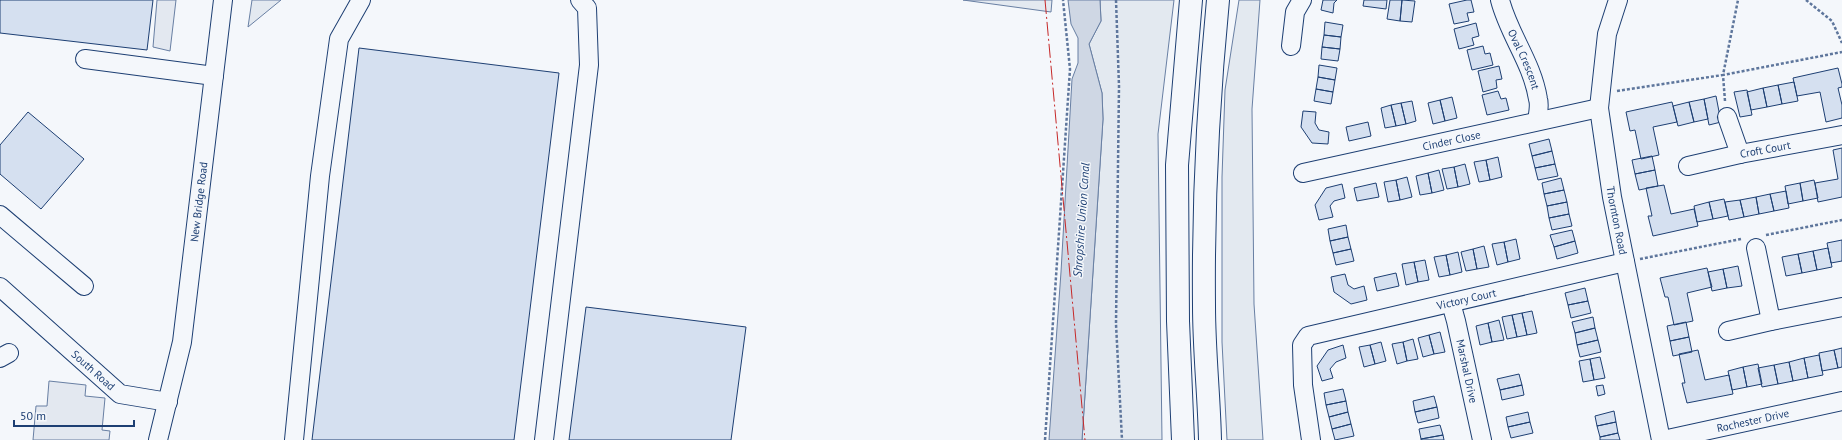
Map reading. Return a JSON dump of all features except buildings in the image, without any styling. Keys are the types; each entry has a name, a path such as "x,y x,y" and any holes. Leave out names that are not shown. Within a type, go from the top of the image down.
{"highway":[{"path":"1183,440 1178,321 1177,165 1191,0"},
{"path":"1210,440 1204,306 1205,195 1207,122 1218,0"}],"street":[{"name":"New Bridge Road","path":"168,402 182,342 223,0"},
{"path":"294,440 320,176 339,39 361,0"},
{"path":"544,440 588,65 587,8 580,0"},
{"path":"1291,46 1295,12 1302,0"},
{"name":"Oval Crescent","path":"1500,0 1505,19 1526,58 1539,100 1537,121"},
{"name":"Thornton Road","path":"1618,0 1607,34 1600,101 1612,197 1662,440"},
{"path":"85,59 214,76"},
{"name":"Cinder Close","path":"1303,173 1537,121 1600,101"},
{"path":"1727,116 1740,154"},
{"name":"Croft Court","path":"1688,166 1740,154 1842,135"},
{"path":"0,215 84,286"},
{"path":"1756,240 1771,321"},
{"name":"Victory Court","path":"1311,440 1303,385 1302,345 1308,336 1625,262"},
{"name":"South Road","path":"0,287 120,394 168,402"},
{"name":"Marshal Drive","path":"1451,303 1482,440"},
{"path":"1728,330 1842,307"},
{"name":"Rochester Drive","path":"1662,440 1842,400"},
{"path":"158,440 168,402"}],"path":[{"path":"1045,440 1070,77 1069,46 1063,0"},
{"path":"1116,0 1119,86 1116,324 1122,440"},
{"path":"1727,116 1723,75 1738,0"},
{"path":"1806,0 1832,21 1842,43"},
{"path":"1600,101 1842,52"},
{"path":"1625,262 1756,240 1842,220"}],"shaded area":[{"path":"157,0 176,0 170,51 153,47"},
{"path":"252,0 281,0 248,27"},
{"path":"963,0 1052,0 1051,12"},
{"path":"1100,0 1174,0 1158,134 1162,440 1082,440 1103,119 1102,93 1089,44 1101,21"},
{"path":"1239,0 1260,0 1252,109 1254,304 1263,440 1227,440 1222,342 1222,177 1225,90"},
{"path":"49,381 86,385 85,396 105,398 102,430 110,431 109,440 33,440 36,406 47,406"}],"water":[{"name":"Shropshire Union Canal","path":"1068,0 1100,0 1101,21 1089,44 1102,93 1103,119 1082,440 1049,440 1061,272 1072,79 1078,63 1078,38 1071,24"}],"power":[{"path":"1045,0 1085,440"}]}
